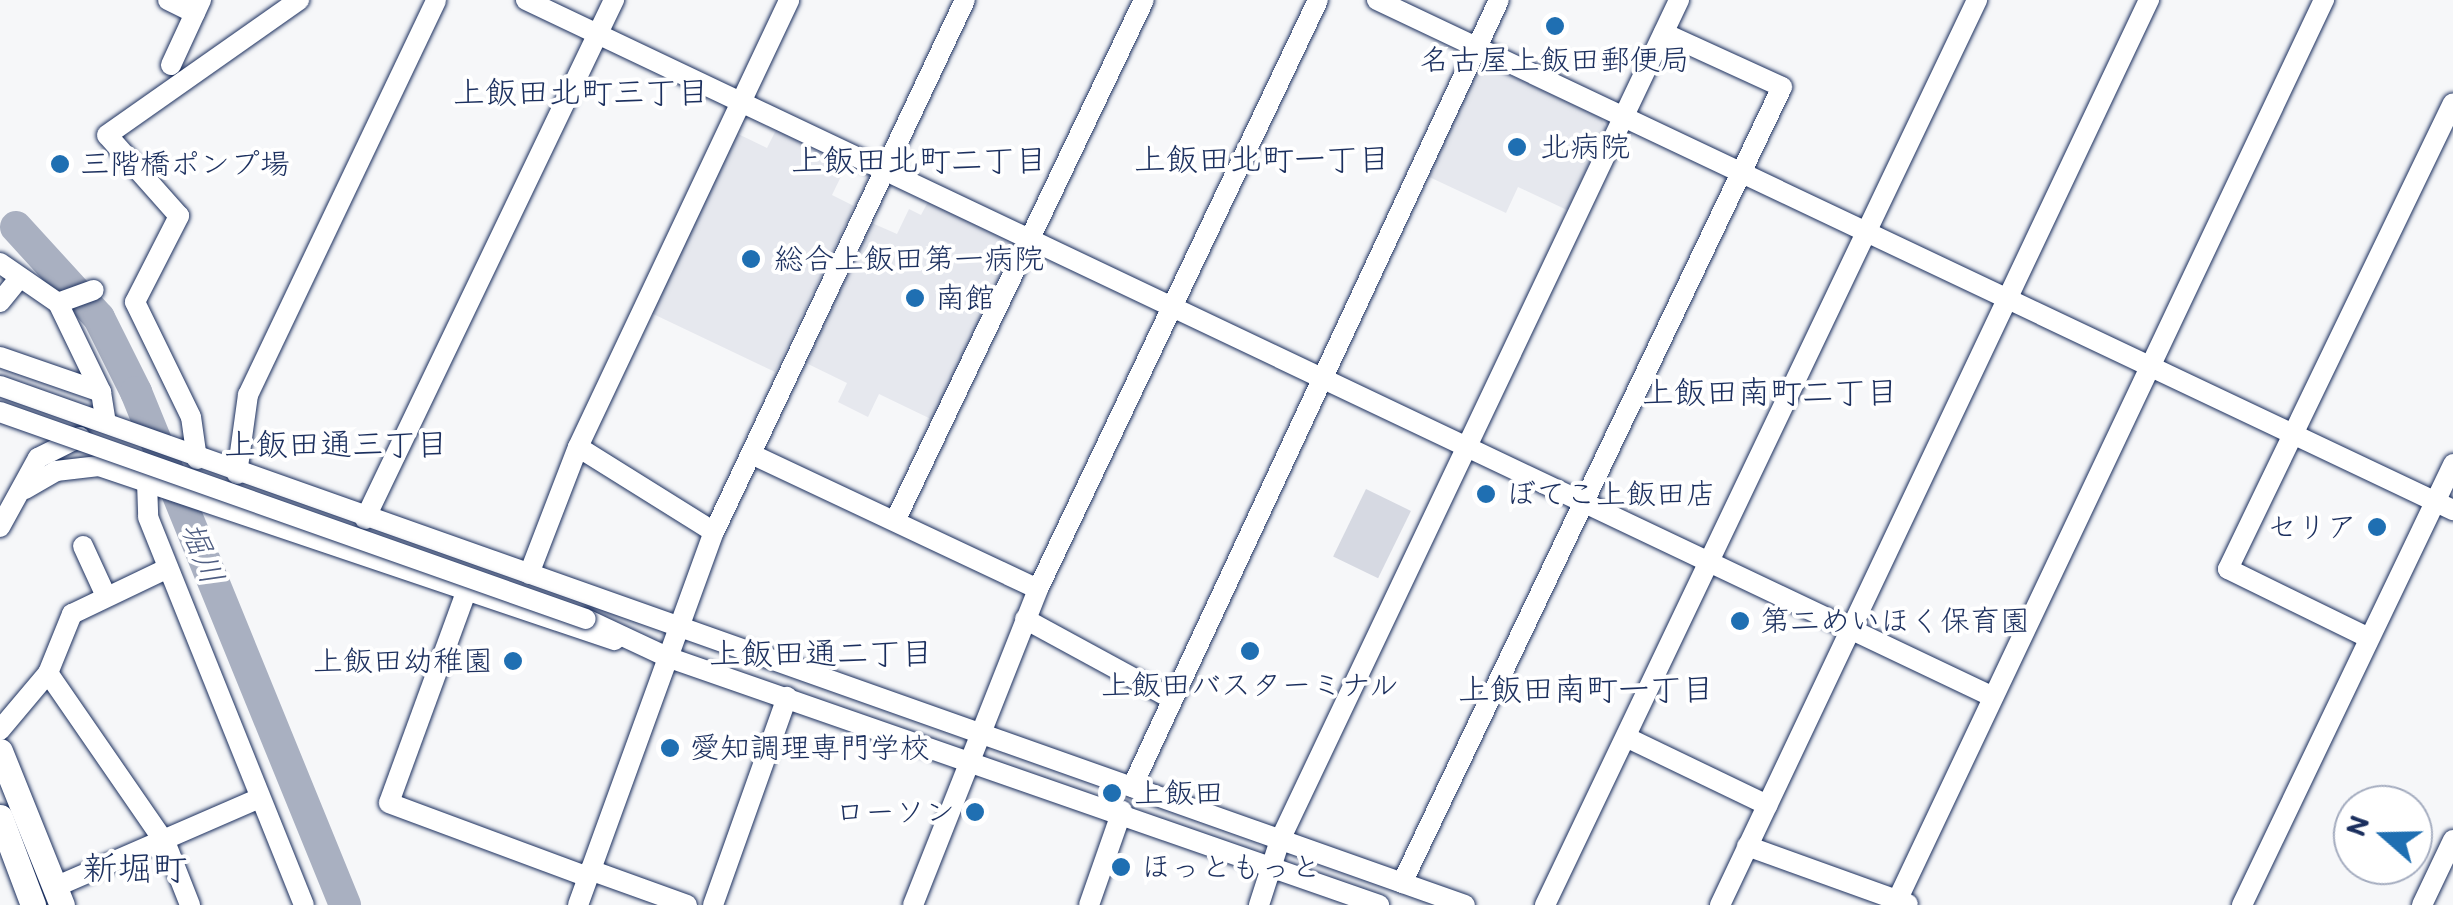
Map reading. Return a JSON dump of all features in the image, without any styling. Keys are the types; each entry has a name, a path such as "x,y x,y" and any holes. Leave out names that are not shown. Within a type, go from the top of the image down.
{"main road":[{"path":"0,751 58,896"},
{"path":"0,817 26,903"}],"street":[{"path":"168,0 198,6 171,65"},
{"path":"192,457 191,417 134,302 179,216 106,135 300,0"},
{"path":"238,474 248,395 436,0"},
{"path":"526,0 1993,697"},
{"path":"364,519 614,0"},
{"path":"529,574 578,448 789,0"},
{"path":"578,905 714,532 965,0"},
{"path":"895,520 1144,0"},
{"path":"913,905 975,731 1038,589 1318,0"},
{"path":"1377,0 2444,506"},
{"path":"1132,787 1168,697 1499,0"},
{"path":"1259,905 1280,840 1680,0"},
{"path":"1546,905 1976,0"},
{"path":"1720,905 2149,0"},
{"path":"1747,846 1901,904 1993,697 2324,0"},
{"path":"1402,883 1782,87 1664,32"},
{"path":"2369,638 2228,569 2453,103"},
{"path":"0,264 18,280 63,302 119,430"},
{"path":"0,302 18,280"},
{"path":"63,302 94,290"},
{"path":"0,357 101,392"},
{"path":"0,386 364,519 1465,905"},
{"path":"0,412 586,618 626,642"},
{"path":"3,515 57,441 119,430"},
{"path":"578,448 714,532"},
{"path":"750,454 1038,589"},
{"path":"2242,905 2369,638 2444,506 2453,464"},
{"path":"24,489 75,465 156,486 464,595 626,642 1122,811 1379,905"},
{"path":"156,486 148,517 304,905"},
{"path":"82,546 106,596"},
{"path":"0,730 48,673 72,614 168,568"},
{"path":"464,595 389,803 686,905"},
{"path":"1025,619 1168,697"},
{"path":"48,673 166,844 190,905"},
{"path":"712,905 787,697"},
{"path":"1626,736 1767,804"},
{"path":"58,896 260,798"},
{"path":"1088,905 1122,811"},
{"path":"2422,905 2453,840"}],"shaded area":[{"name":"北病院","path":"1482,62 1601,118 1606,128 1567,210 1518,187 1506,213 1425,175"},
{"name":"総合上飯田第一病院","path":"778,126 849,160 832,195 854,206 775,372 649,312 734,132 767,148"},
{"name":"総合上飯田第一病院","path":"929,200 1020,243 935,421 879,394 868,417 838,402 847,383 806,363 872,223 897,234 909,209 921,215"},
{"path":"1366,489 1411,511 1378,578 1333,556"}],"waterway":[{"name":"堀川","path":"16,227 99,318 136,392 345,905"}],"place":[{"name":"名古屋上飯田郵便局","path":"1555,26"},
{"name":"北病院","path":"1517,147"},
{"name":"三階橋ポンプ場","path":"60,164"},
{"name":"総合上飯田第一病院","path":"751,259"},
{"name":"南館","path":"915,298"},
{"name":"ぼてこ上飯田店","path":"1486,494"},
{"name":"セリア","path":"2377,527"},
{"name":"第二めいほく保育園","path":"1740,621"},
{"name":"上飯田バスターミナル","path":"1250,651"},
{"name":"上飯田幼稚園","path":"513,661"},
{"name":"愛知調理専門学校","path":"670,748"},
{"name":"上飯田","path":"1112,793"},
{"name":"ローソン","path":"975,812"},
{"name":"ほっともっと","path":"1121,867"}],"district":[{"name":"上飯田北町三丁目","path":"581,92"},
{"name":"上飯田北町一丁目","path":"1262,159"},
{"name":"上飯田北町二丁目","path":"919,160"},
{"name":"上飯田南町二丁目","path":"1770,392"},
{"name":"上飯田通三丁目","path":"336,444"},
{"name":"上飯田通二丁目","path":"821,653"},
{"name":"上飯田南町一丁目","path":"1586,689"},
{"name":"新堀町","path":"135,868"}]}
